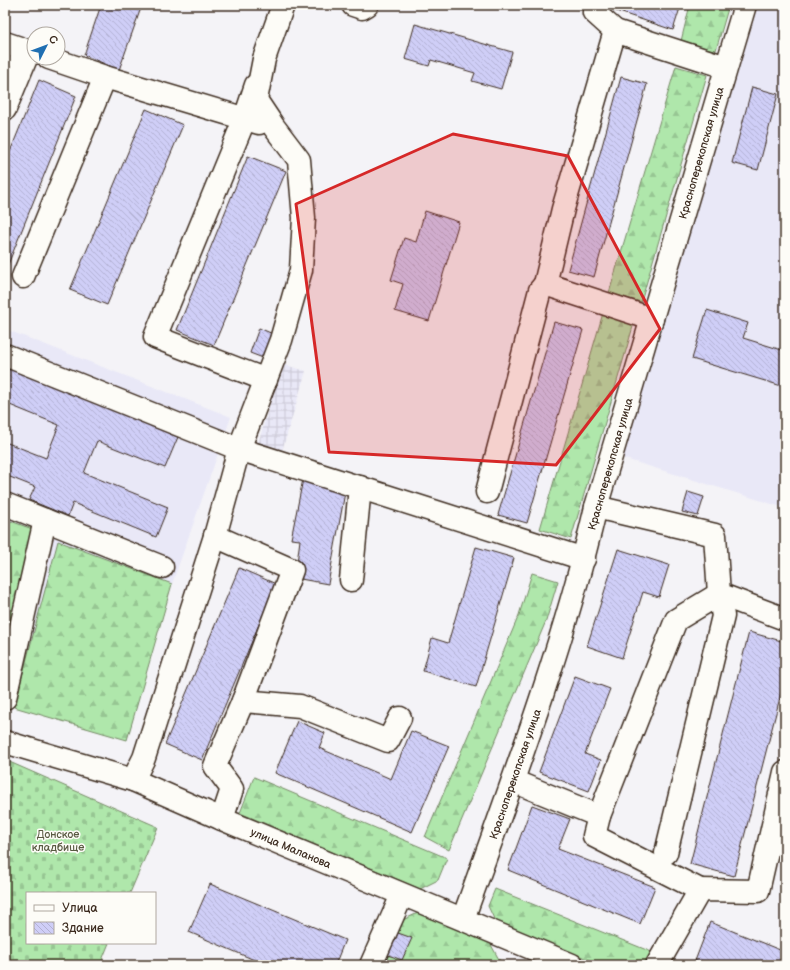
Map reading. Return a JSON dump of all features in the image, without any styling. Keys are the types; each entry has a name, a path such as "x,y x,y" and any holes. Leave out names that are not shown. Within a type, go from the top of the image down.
{"street":[{"path":"266,380 156,337 245,118 283,5"},
{"path":"353,5 362,8 367,5"},
{"path":"596,5 594,12 615,31 726,67"},
{"name":"Красноперекопская улица","path":"463,919 513,781 559,645 584,559 596,507 745,5"},
{"path":"487,492 540,290 545,284 563,209 615,31"},
{"path":"5,43 26,50"},
{"path":"133,780 144,758 215,536 240,449 281,340 301,270 304,218 299,160 256,100 264,59"},
{"path":"5,76 26,62"},
{"path":"66,64 105,77 274,127"},
{"path":"5,109 31,66"},
{"path":"23,277 105,77"},
{"path":"545,284 652,319"},
{"path":"5,355 240,449 584,559"},
{"path":"351,580 360,487"},
{"path":"5,504 162,567"},
{"path":"596,507 714,535 719,594 723,616 666,853"},
{"path":"5,698 45,520"},
{"path":"215,536 292,570 243,701 216,766 232,789 222,819"},
{"path":"719,594 785,619"},
{"path":"719,594 676,620 599,816 594,836 700,890 758,891 778,835 785,772"},
{"path":"243,701 300,706 388,740 400,718"},
{"name":"улица Маланова","path":"5,742 133,780 402,895 463,919 529,957 572,965"},
{"path":"513,781 599,816"},
{"path":"657,965 700,890"},
{"path":"371,965 402,895"}],"highlighted area":[{"path":"453,134 568,156 660,329 556,465 329,452 296,204"}],"shaded area":[{"path":"758,5 785,5 785,508 622,458"},
{"path":"5,329 231,417 172,584 127,740 5,704"},
{"path":"282,364 306,371 281,454 257,447"}],"green space":[{"path":"690,5 729,5 716,50 680,45"},
{"path":"676,66 707,75 641,302 609,293"},
{"path":"603,313 634,323 571,539 540,529"},
{"path":"5,519 38,531 5,650"},
{"path":"58,541 172,584 127,740 14,707"},
{"path":"532,573 558,581 546,621 449,850 425,837 519,615"},
{"name":"Донское кладбище","path":"5,760 158,827 130,892 26,892 26,944 109,944 100,965 5,965"},
{"path":"254,777 447,858 438,880 420,889 240,813"},
{"path":"495,889 684,965 602,965 495,921 488,906"},
{"path":"418,913 490,943 502,965 392,965 379,960 394,924"}],"building":[{"path":"101,5 142,5 119,70 84,55"},
{"path":"614,5 681,5 673,30 613,10"},
{"path":"415,24 512,52 501,89 472,81 475,73 431,60 429,66 405,59"},
{"path":"621,77 647,84 594,277 568,270"},
{"path":"39,80 76,96 7,267 5,266 5,164"},
{"path":"752,87 778,94 758,170 732,163"},
{"path":"146,109 183,125 107,305 70,290"},
{"path":"248,156 286,171 214,345 177,330"},
{"path":"425,211 459,222 429,321 395,311 403,284 391,280 404,238 416,242"},
{"path":"707,310 748,323 743,338 785,351 785,387 692,359"},
{"path":"554,322 583,330 527,523 498,515"},
{"path":"259,328 273,334 263,358 250,353"},
{"path":"9,368 178,437 165,468 97,441 84,473 168,507 156,537 73,503 68,516 29,500 35,487 5,475 5,442 46,458 59,425 5,403 5,379"},
{"path":"303,479 346,487 328,584 295,578 300,540 291,539"},
{"path":"688,492 704,497 698,516 682,512"},
{"path":"476,547 514,558 476,687 423,671 432,638 448,643"},
{"path":"618,549 669,565 659,597 643,592 622,658 587,646"},
{"path":"239,568 276,584 202,760 165,744"},
{"path":"749,632 785,642 785,678 734,876 690,864"},
{"path":"575,676 610,689 585,754 601,760 589,791 539,772"},
{"path":"297,721 325,733 319,748 391,779 411,731 449,746 412,832 275,773"},
{"path":"532,805 570,819 558,849 655,887 640,924 508,870"},
{"path":"210,884 345,940 335,965 266,965 189,932"},
{"path":"710,922 785,952 785,965 705,965 695,961"},
{"path":"398,933 412,938 402,960 388,955"}]}
